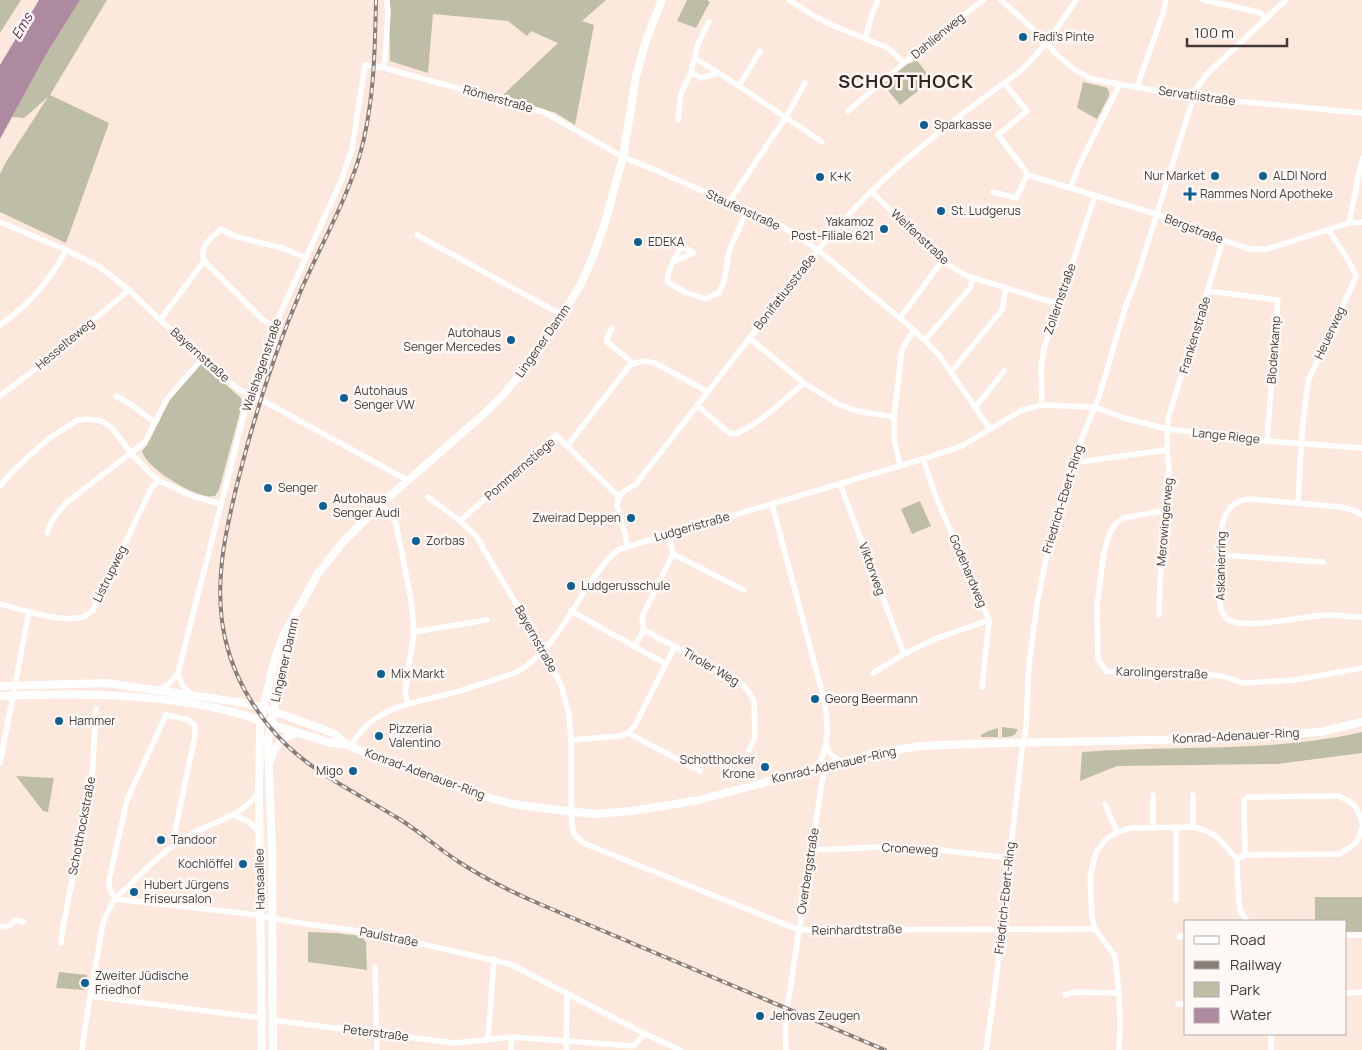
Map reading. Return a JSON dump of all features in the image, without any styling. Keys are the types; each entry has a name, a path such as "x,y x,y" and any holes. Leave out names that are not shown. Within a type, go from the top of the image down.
{"main road":[{"name":"Lingener Damm","path":"263,708 275,659 284,634 319,572 343,542 381,504 484,414 503,395 532,360 581,284 604,226 623,157 636,77 646,40 662,0"},
{"name":"Lingener Damm","path":"273,711 287,642 298,608"},
{"name":"Konrad-Adenauer-Ring","path":"0,686 106,684 244,703 273,711 333,734 349,746"},
{"name":"Konrad-Adenauer-Ring","path":"0,696 58,694 139,697 228,710 331,743 349,746 482,796 513,804 594,814 632,811 699,800 829,764 920,746 1199,739 1320,732 1362,722"},
{"name":"Hansaallee","path":"262,1050 258,792 263,708"},
{"name":"Hansaallee","path":"273,711 268,740 272,851 273,1050"},
{"path":"269,768 277,745 286,736 299,733"}],"street":[{"path":"384,68 388,13 387,0"},
{"path":"789,0 814,16 888,48 904,63"},
{"path":"865,39 878,0"},
{"name":"Dahlienweg","path":"848,111 904,63 983,0"},
{"name":"Servatiistraße","path":"1001,0 1067,64 1091,79 1192,97 1362,113"},
{"name":"Bonifatiusstraße","path":"619,497 622,492 636,484 818,250 849,213 916,152 1020,72 1046,43 1076,0"},
{"path":"1137,87 1166,0"},
{"path":"1203,0 1260,12 1266,18"},
{"name":"Friedrich-Ebert-Ring","path":"986,1050 994,1000 1009,858 1026,727 1030,658 1037,604 1051,535 1072,463 1100,394 1125,308 1137,277 1192,97 1203,78 1286,0"},
{"path":"678,120 681,94 691,72 698,44 709,22"},
{"path":"739,86 760,51"},
{"path":"695,58 822,142"},
{"name":"Römerstraße","path":"364,65 384,68 544,112 623,157"},
{"name":"Walshagenstraße","path":"178,673 249,395 274,327 341,181 352,149 364,65"},
{"path":"691,72 701,78 719,73"},
{"path":"729,202 786,117 805,83"},
{"path":"993,192 1016,198 1027,175 998,135 1027,111 1004,83"},
{"path":"1070,188 1120,84"},
{"name":"Staufenstraße","path":"623,157 778,224 818,250 914,330 939,354 990,429"},
{"path":"1349,223 1362,159"},
{"name":"Bergstraße","path":"1027,175 1156,214 1249,249 1267,249 1349,223 1362,222"},
{"name":"Welfenstraße","path":"871,191 942,261 967,276 1058,304"},
{"name":"Zollernstraße","path":"1042,405 1041,368 1044,348 1095,196"},
{"path":"673,262 668,273 667,282 685,292 705,299 718,293 724,282 729,251 747,211"},
{"name":"Bayernstraße","path":"0,222 66,250 100,267 129,290 238,389 260,399 407,480"},
{"path":"274,327 263,320 204,261 202,255 203,248 221,229 234,236 282,248 306,258"},
{"name":"Heuerweg","path":"1301,443 1308,381 1356,277 1353,267 1329,230"},
{"path":"417,235 562,316"},
{"name":"Frankenstraße","path":"1167,429 1168,420 1223,240"},
{"path":"0,325 16,314 38,292 56,269 66,250"},
{"path":"160,320 204,261"},
{"path":"900,318 942,261"},
{"path":"925,340 970,288 973,278"},
{"path":"951,372 1002,310 1006,288"},
{"name":"Hesselteweg","path":"0,396 30,374 129,290"},
{"name":"Blodenkamp","path":"1208,291 1278,300 1267,440"},
{"path":"612,328 606,341 634,364 643,361 655,363 708,392"},
{"path":"900,466 894,439 894,417 902,349 914,330"},
{"path":"749,338 804,383 838,404 857,411 894,417"},
{"path":"47,533 57,513 66,504 145,442 167,399 202,358"},
{"name":"Pommernstiege","path":"460,521 556,435 567,446 621,376 630,365 634,364"},
{"path":"975,408 1004,371"},
{"path":"697,405 729,433 736,434 769,413 804,383"},
{"path":"116,396 132,405 155,423"},
{"name":"Ludgeristraße","path":"349,746 357,734 374,718 408,704 453,693 517,672 534,661 544,651 606,561 614,552 627,546 923,460 962,446 1022,410 1042,405 1094,407"},
{"name":"Lange Riege","path":"1094,407 1124,418 1167,429 1362,448"},
{"path":"0,486 15,469 48,439 78,420 88,418 102,421 112,428 131,452 158,480 189,495 221,504"},
{"name":"Merowingerweg","path":"1159,615 1169,466 1167,429"},
{"path":"1298,502 1301,443"},
{"path":"567,446 619,497 617,505 627,546"},
{"path":"1072,463 1167,449"},
{"name":"Godehardweg","path":"923,460 936,497 989,620 982,687"},
{"name":"Listrupweg","path":"0,604 29,612 68,618 84,616 93,610 158,480"},
{"name":"Viktorweg","path":"840,484 904,654"},
{"name":"Bayernstraße","path":"428,496 476,536 544,651 561,685 569,714 571,812"},
{"name":"Askanierring","path":"1362,515 1341,506 1250,499 1240,500 1225,514 1222,525 1220,604 1221,612 1225,617 1231,621 1242,623 1271,622 1326,615 1362,617"},
{"path":"381,504 396,523 411,600 414,632 405,691 408,704"},
{"path":"772,504 824,699 827,717 826,745 822,759 817,767"},
{"name":"Karolingerstraße","path":"1167,510 1124,518 1116,523 1110,534 1104,552 1097,606 1098,660 1106,671 1161,671 1222,676 1243,684 1295,680 1362,668"},
{"path":"634,647 644,630 642,617 673,554 669,534"},
{"path":"673,554 744,590"},
{"path":"1221,555 1323,562"},
{"name":"Tiroler Weg","path":"571,611 666,664"},
{"path":"0,763 29,612"},
{"path":"414,632 487,620"},
{"path":"873,673 904,654 935,639 989,620"},
{"name":"Tiroler Weg","path":"644,630 740,682 750,692 754,701 755,738 749,750"},
{"path":"571,740 620,736 628,733 635,725 675,646"},
{"path":"158,690 169,684 178,673"},
{"path":"178,673 183,686 192,695"},
{"name":"Schotthockstraße","path":"61,943 92,779 96,709"},
{"path":"116,898 110,890 108,880 127,800 166,715 189,720 195,726 195,736 175,832 177,842"},
{"path":"628,733 700,771"},
{"path":"826,745 829,752 842,761"},
{"name":"Overbergstraße","path":"786,1050 786,1021 811,850 822,782 829,764"},
{"path":"808,770 822,782"},
{"path":"82,1050 103,923 116,898 177,842 246,807 258,792"},
{"path":"1153,795 1153,828"},
{"path":"1193,795 1193,827"},
{"path":"1237,860 1245,855 1339,854 1359,840 1362,825 1358,810 1348,800 1338,796 1248,797 1244,801 1245,855"},
{"path":"1104,804 1116,832"},
{"name":"Reinhardtstraße","path":"571,812 574,834 583,843 799,930 1094,929"},
{"path":"233,815 248,821 260,833"},
{"path":"1176,827 1176,900"},
{"path":"1119,1050 1119,993 1115,956 1094,929 1092,918 1090,877 1096,852 1105,840 1116,832 1131,828 1193,827 1216,836 1237,860 1240,910 1246,920"},
{"name":"Croneweg","path":"811,850 884,847 922,848 1009,858"},
{"name":"Paulstraße","path":"116,898 261,916 374,933 510,964 645,1034"},
{"path":"0,926 8,927 14,920 24,922"},
{"path":"1347,935 1362,935"},
{"path":"488,1039 494,960"},
{"path":"375,967 377,1050"},
{"path":"1065,996 1075,992 1119,993"},
{"path":"1347,993 1362,992"},
{"path":"566,1050 567,993"},
{"path":"90,996 262,1018"},
{"path":"1178,1004 1184,1004"},
{"name":"Peterstraße","path":"272,1020 455,1043 512,1037 633,1046 645,1034"},
{"path":"645,1034 680,1050"},
{"path":"1271,1035 1271,1050"},
{"path":"511,1050 512,1037"}],"green space":[{"path":"0,0 21,0 0,33"},
{"path":"80,0 107,0 50,95 109,123 66,243 0,212 0,174 48,97 24,118 12,117 47,53"},
{"path":"389,0 606,0 582,21 594,25 575,125 556,113 501,97 558,43 531,31 527,36 508,21 433,14 428,73 390,61"},
{"path":"687,0 707,0 710,2 696,28 677,21"},
{"path":"916,59 932,80 900,105 883,84 906,64 912,63"},
{"path":"1083,82 1105,87 1108,90 1109,96 1097,119 1077,108"},
{"path":"201,363 241,398 242,405 219,490 215,496 199,494 169,479 151,465 142,451 147,445 169,401"},
{"path":"920,501 931,526 912,534 901,509"},
{"path":"1002,727 1018,729 1012,736 1002,737"},
{"path":"998,728 998,737 981,737 981,735 988,731"},
{"path":"1362,732 1362,753 1277,764 1117,766 1080,781 1082,752 1257,746 1327,739"},
{"path":"16,776 54,778 48,812 43,811"},
{"path":"1315,897 1362,897 1362,932 1347,932 1347,920 1315,920"},
{"path":"308,932 361,936 366,942 367,970 308,962"},
{"path":"59,972 87,975 84,990 56,988"}],"water":[{"path":"39,0 80,0 47,53 0,139 0,65"}],"railway":[{"path":"376,0 371,99 359,158 340,208 302,288 276,353 248,442 227,529 221,572 221,616 228,650 242,684 268,725 297,755 330,778 401,820 479,874 510,891 542,905 885,1050"}],"place":[{"name":"Fadi's Pinte","path":"1023,37"},
{"name":"Sparkasse","path":"924,125"},
{"name":"Nur Market","path":"1215,176"},
{"name":"ALDI Nord","path":"1263,176"},
{"name":"K+K","path":"820,177"},
{"name":"Rammes Nord Apotheke","path":"1190,194"},
{"name":"St. Ludgerus","path":"941,211"},
{"name":"Yakamoz Post-Filiale 621","path":"884,229"},
{"name":"EDEKA","path":"638,242"},
{"name":"Autohaus Senger Mercedes","path":"511,340"},
{"name":"Autohaus Senger VW","path":"344,398"},
{"name":"Senger","path":"268,488"},
{"name":"Autohaus Senger Audi","path":"323,506"},
{"name":"Zweirad Deppen","path":"631,518"},
{"name":"Zorbas","path":"416,541"},
{"name":"Ludgerusschule","path":"571,586"},
{"name":"Mix Markt","path":"381,674"},
{"name":"Georg Beermann","path":"815,699"},
{"name":"Hammer","path":"59,721"},
{"name":"Pizzeria Valentino","path":"379,736"},
{"name":"Schotthocker Krone","path":"765,767"},
{"name":"Migo","path":"353,771"},
{"name":"Tandoor","path":"161,840"},
{"name":"Kochlöffel","path":"243,864"},
{"name":"Hubert Jürgens Friseursalon","path":"134,892"},
{"name":"Zweiter Jüdische Friedhof","path":"85,983"},
{"name":"Jehovas Zeugen","path":"760,1016"}],"district":[{"name":"SCHOTTHOCK","path":"906,82"}],"water label":[{"name":"Ems","path":"22,26"}]}
